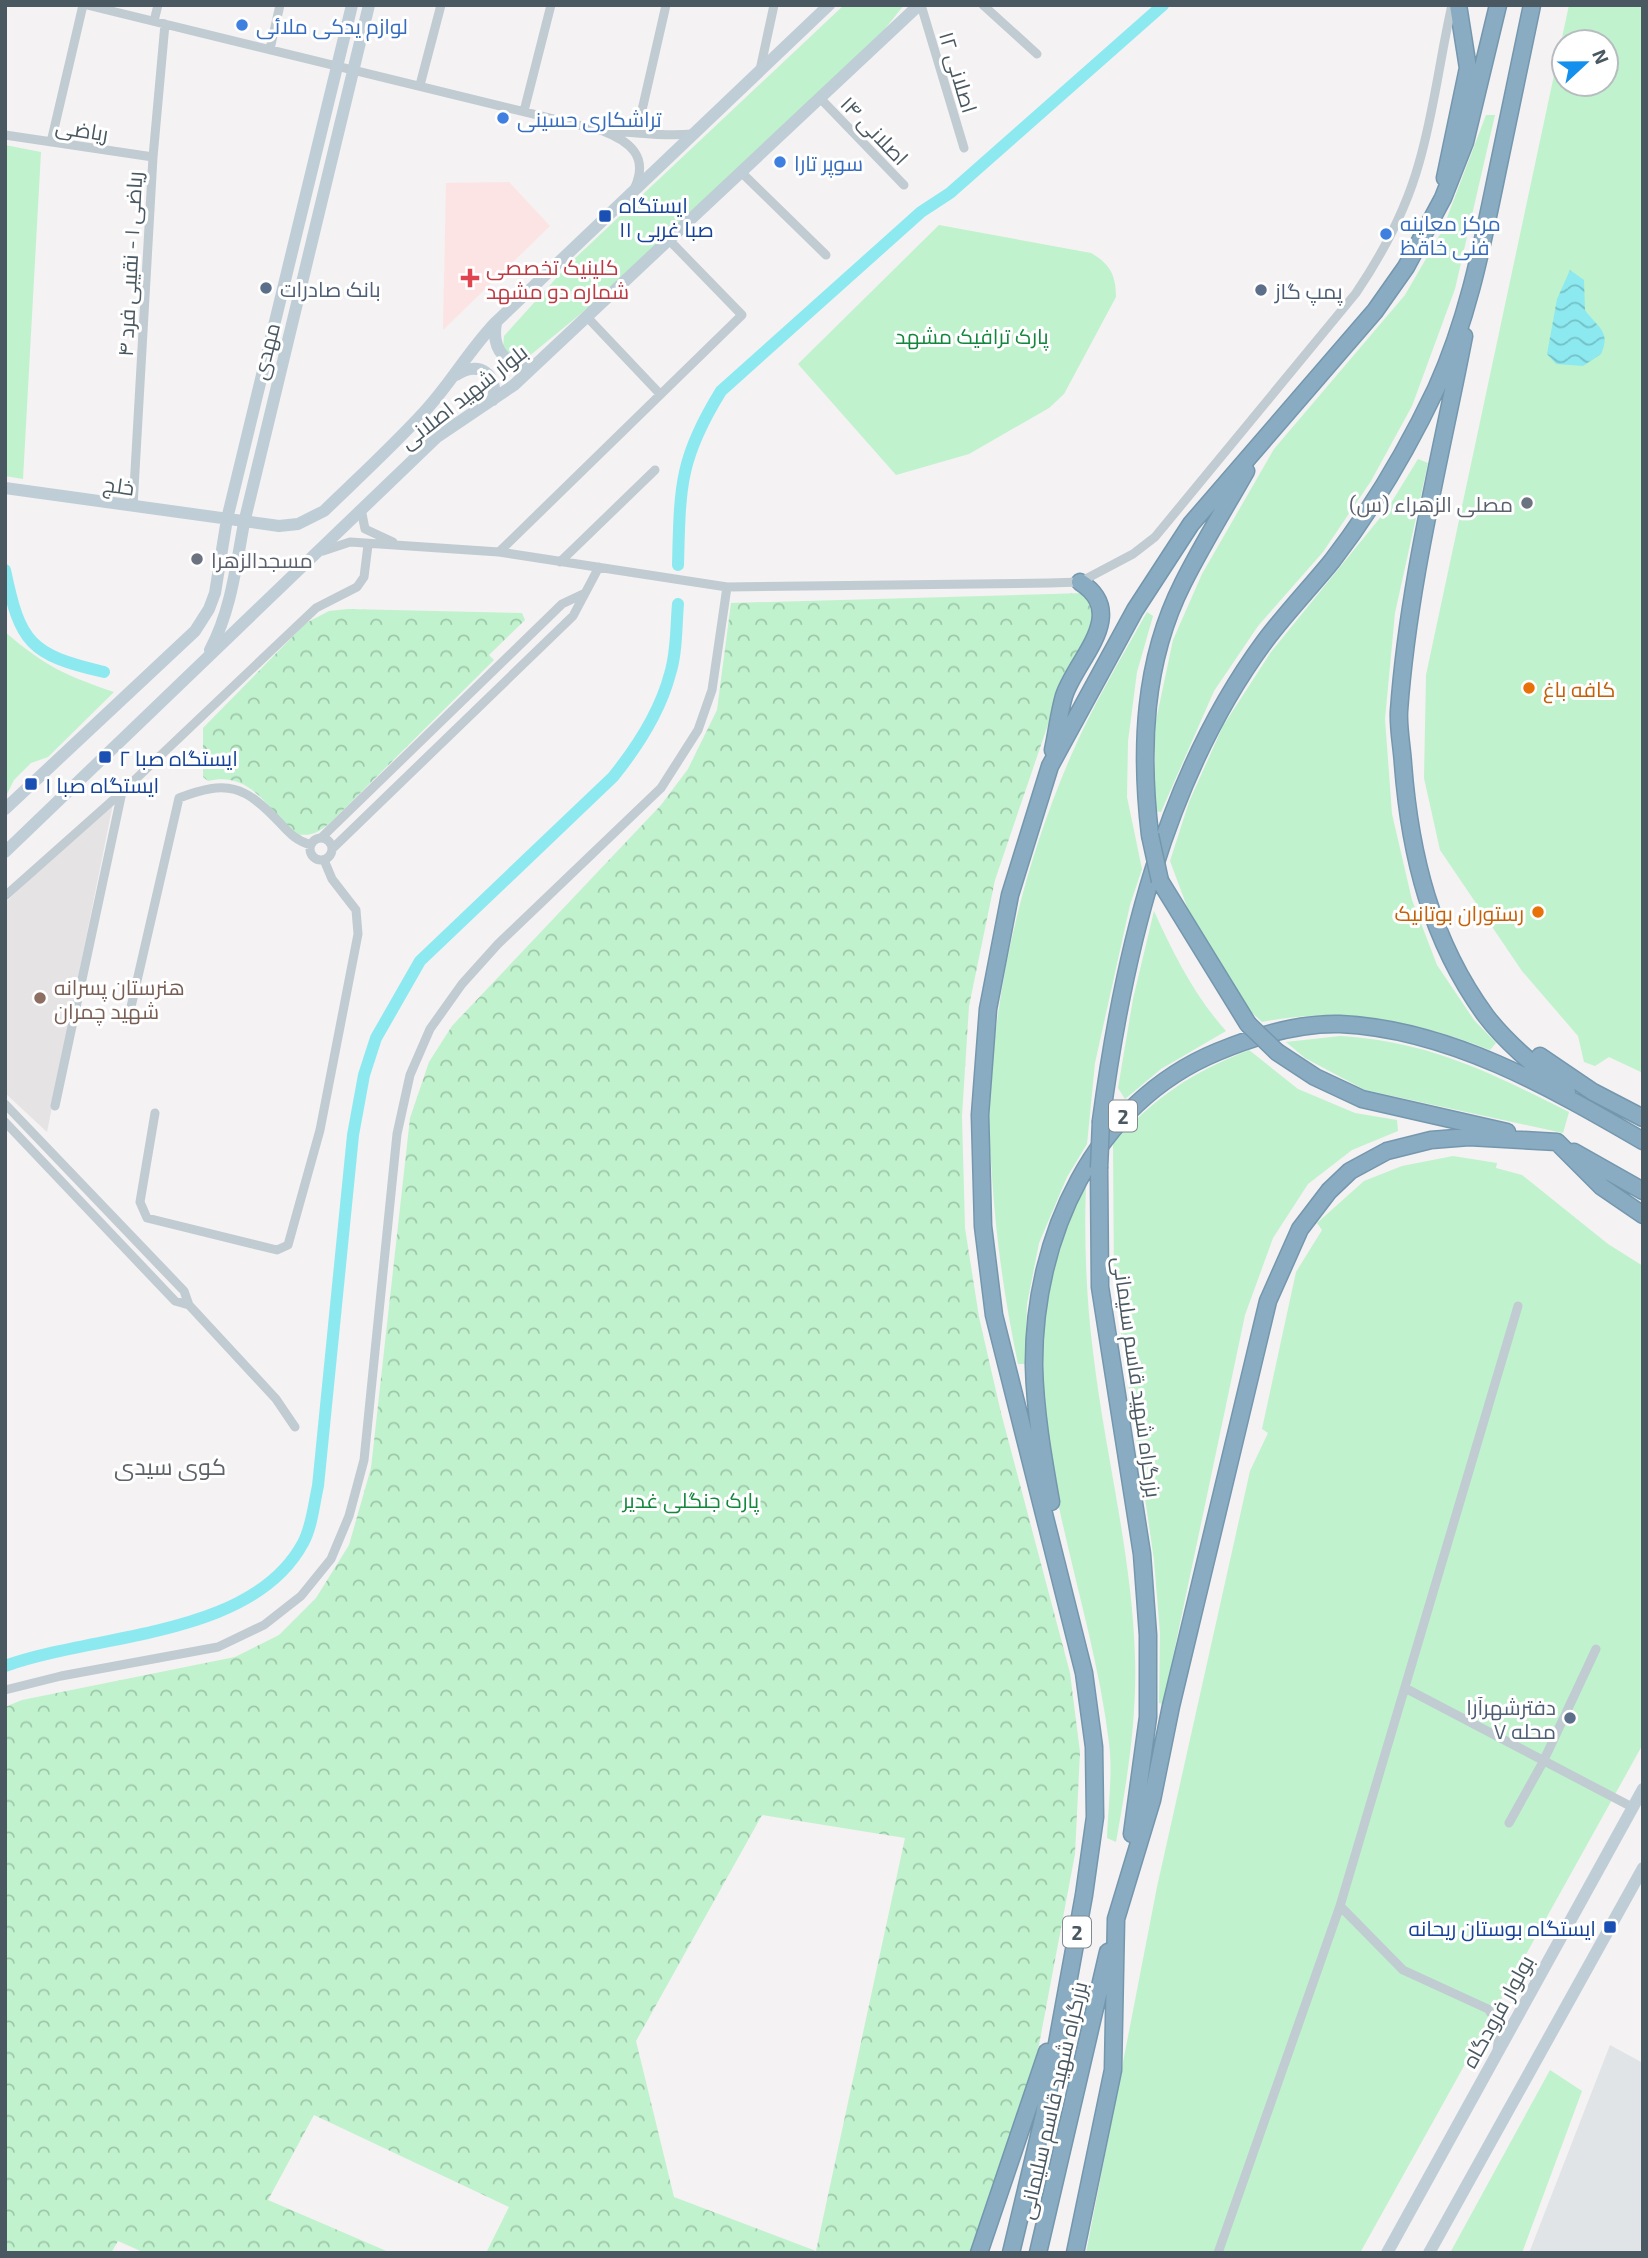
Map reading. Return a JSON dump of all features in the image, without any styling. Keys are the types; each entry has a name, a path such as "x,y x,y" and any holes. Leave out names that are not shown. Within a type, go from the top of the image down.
{"highway":[{"path":"1443,198 1447,159 1468,68 1458,5"},
{"path":"1050,766 1142,599 1191,524 1375,311 1406,268 1443,198 1465,142 1498,5"},
{"name":"بزرگراه شهید قاسم سلیمانی","path":"1038,2253 1116,1919 1137,1807 1148,1717 1148,1635 1142,1554 1100,1287 1101,1121 1111,1049 1145,899 1180,798 1216,719 1265,641 1334,559 1388,478 1436,389 1472,296 1532,5"},
{"path":"1472,296 1409,616 1399,714 1406,808 1423,894 1452,961 1487,1017 1526,1058 1598,1115 1643,1141"},
{"path":"1264,438 1181,585 1160,641 1144,721 1143,781 1150,835 1160,881 1248,1024 1277,1052 1315,1077 1362,1099 1557,1142 1643,1191"},
{"path":"1070,1609 994,1315 982,1213 980,1115 988,1009 1010,895 1050,766 1064,695 1100,626 1102,612 1098,600 1093,590 1080,582"},
{"path":"1452,961 1511,1030 1541,1057 1585,1087 1643,1118"},
{"name":"2","path":"1070,1609 1040,1441 1034,1365 1039,1307 1052,1242 1077,1178 1126,1114 1155,1087 1195,1061 1249,1038 1295,1028 1338,1024 1385,1029 1441,1044 1490,1062 1598,1115"},
{"path":"1075,2253 1113,2070 1116,1919 1152,1800 1174,1692 1268,1300 1300,1229 1329,1191 1350,1171 1387,1151 1432,1140 1469,1137 1557,1142 1602,1188 1643,1214"},
{"name":"بزرگراه شهید قاسم سلیمانی","path":"1012,2253 1044,2115 1084,1895 1095,1817 1094,1747 1084,1673 1070,1609"},
{"path":"979,2253 1065,2000"}],"main road":[{"name":"مهدی","path":"5,809 195,631 209,609 215,593 227,519 352,5"},
{"name":"مهدی","path":"203,662 219,633 231,597 244,523 369,5"},
{"name":"بلوار شهید اصلانی","path":"227,519 244,523 298,524 324,511 424,412 457,374 474,345 496,322 829,5"},
{"name":"بلوار شهید اصلانی","path":"5,852 437,437 493,400 588,318 920,5"},
{"path":"496,322 494,337 498,351 508,361 522,366 536,364"},
{"path":"457,374 467,367 481,368 491,375 496,388 493,400"},
{"name":"خلج","path":"5,488 227,519"},
{"name":"بولوار فرودگاه","path":"1387,2253 1643,1789"},
{"path":"1429,2253 1643,1868"}],"street":[{"path":"51,142 85,5 354,68 603,131 628,141 635,152 639,179 634,190"},
{"path":"154,21 158,5"},
{"path":"270,49 280,5"},
{"path":"420,85 441,5"},
{"path":"524,111 551,5"},
{"path":"637,132 666,5"},
{"path":"760,72 774,5"},
{"name":"اصلانی ۱۲","path":"920,5 964,148"},
{"path":"983,5 1037,54"},
{"path":"315,554 337,544 398,544 499,552 727,587 1080,582 1133,554 1155,537 1372,270 1394,231 1419,163 1452,5"},
{"name":"ریاضی ۱ - نقیبی فرد ۴","path":"133,506 153,158 165,24"},
{"name":"اصلانی ۱۴","path":"821,99 904,185"},
{"path":"603,131 637,132 664,137 692,134"},
{"name":"ریاضی","path":"5,135 153,158"},
{"path":"742,173 826,255"},
{"path":"499,552 742,315 670,242"},
{"path":"588,318 660,394"},
{"path":"560,562 654,470"},
{"path":"361,509 365,529 398,544"},
{"path":"5,896 122,792 316,608 357,587 364,577 368,545"},
{"path":"324,860 332,849 573,616 599,567"},
{"path":"5,1690 61,1676 218,1647 273,1618 301,1596 331,1559 349,1516 364,1460 397,1134 410,1075 430,1029 462,984 498,944 662,788 698,730 712,690 727,587"},
{"path":"311,845 562,604 583,594"},
{"path":"541,625 552,636"},
{"path":"513,653 523,664"},
{"path":"458,706 468,717"},
{"path":"384,777 395,788"},
{"path":"128,1020 179,798 208,787 236,788 260,802 297,841 311,845"},
{"path":"55,1106 122,792"},
{"path":"321,838 330,843 332,849"},
{"path":"155,1113 140,1202 146,1219 277,1250 288,1245 320,1130 358,934 356,910 332,879 324,860 313,856 311,845"},
{"path":"5,1104 184,1292 189,1305 276,1399 295,1427"},
{"path":"5,1122 175,1301 189,1305"},
{"path":"1218,2253 1340,1906 1518,1306"},
{"path":"1509,1823 1543,1762 1596,1649"},
{"path":"1405,1688 1632,1807"},
{"path":"1340,1906 1403,1970 1488,2009 1500,2026 1497,2051"}],"shaded area":[{"name":"کلینیک تخصصی شمار‌ه دو مشهد","path":"509,182 550,226 443,330 446,183"},
{"name":"هنرستان پسرانه شهید چمران","path":"114,799 47,1132 5,1093 5,903"},
{"path":"1610,2045 1643,2063 1643,2253 1529,2253"}],"green space":[{"path":"844,5 904,5 880,35 606,293 528,357 518,360 503,348 504,336 570,263"},
{"path":"1569,5 1643,5 1643,1073 1609,1057 1595,1066 1584,1062 1578,1036 1522,971 1440,850 1424,778 1426,675 1550,94 1550,98 1620,98 1620,28 1564,28"},
{"path":"1486,115 1495,115 1455,289 1412,406 1371,481 1323,552 1258,626 1214,691 1161,812 1155,811 1155,725 1173,640 1202,574 1274,449 1405,295 1442,231"},
{"path":"5,145 41,152 23,479 5,476"},
{"name":"پارک ترافیک مشهد","path":"939,225 1091,253 1111,271 1116,297 1064,394 1049,408 969,454 896,475 798,364"},
{"path":"1418,459 1428,463 1395,613 1385,719 1392,814 1412,900 1437,965 1474,1020 1496,1043 1490,1050 1435,1031 1378,1019 1320,1016 1262,1022 1248,1009 1192,920 1170,861 1189,802 1223,726 1271,652 1388,508"},
{"name":"پارک جنگلی غدیر","path":"1086,593 1095,622 1058,695 995,880 969,1006 962,1116 965,1228 979,1317 1001,1413 1070,1673 1080,1752 1075,1854 1038,2050 972,2253 486,2253 509,2207 314,2115 268,2200 391,2253 145,2253 118,2241 111,2253 5,2253 5,1707 22,1700 235,1657 279,1635 316,1598 349,1545 371,1468 410,1118 429,1062 452,1026 661,805 688,769 717,710 731,603","holes":["762,1815 905,1838 816,2251 674,2197 636,2041"]},
{"path":"348,609 522,613 525,620 489,655 494,660 331,822 315,833 295,834 258,794 247,787 223,779 208,781 203,777 203,728 306,623 329,611"},
{"path":"1147,612 1153,616 1137,672 1128,741 1127,797 1142,869 1130,905 1095,1063 1087,1144 1067,1177 1039,1243 1027,1304 1025,1364 1018,1364 999,1247 989,1128 992,1066 1004,976 1025,887 1053,800 1088,720"},
{"path":"5,632 56,668 114,692 48,757 31,763 14,780 5,798"},
{"path":"1154,911 1186,974 1226,1031 1161,1069 1125,1099 1118,1088 1133,999"},
{"path":"1340,1036 1403,1045 1459,1061 1485,1072 1569,1112 1563,1133 1365,1090 1305,1058 1286,1042"},
{"path":"1249,1050 1298,1089 1355,1113 1397,1120 1398,1131 1352,1150 1308,1184 1273,1238 1245,1315 1163,1704 1159,1703 1160,1633 1154,1560 1114,1285 1113,1143 1144,1112 1175,1088 1209,1068"},
{"path":"1453,1156 1497,1163 1496,1168 1522,1175 1608,1244 1643,1266 1643,1744 1360,2253 1086,2253 1157,1887 1250,1471 1268,1433 1262,1429 1296,1272 1322,1230 1317,1223 1364,1181 1402,1166"},
{"path":"1086,1183 1086,1268 1091,1331 1098,1390 1124,1542 1135,1657 1133,1727 1116,1842 1107,1838 1109,1743 1099,1682 1057,1498 1046,1436 1041,1375 1044,1313 1057,1251"},
{"path":"1550,2070 1582,2091 1522,2253 1450,2253"}],"water":[{"path":"1570,270 1584,280 1585,310 1601,329 1605,340 1601,354 1583,366 1556,364 1547,354 1557,299"}],"waterway":[{"path":"678,565 684,474 697,436 721,391 921,212 950,193 1163,5"},
{"path":"5,570 16,614 32,642 59,659 104,672"},
{"path":"5,1666 42,1655 169,1628 210,1615 248,1598 279,1574 303,1543 311,1522 318,1486 353,1135 364,1075 376,1038 420,961 613,777 631,753 647,728 666,688 674,657 678,604"}],"place":[{"name":"لوازم یدکی ملائی","path":"242,25"},
{"name":"تراشکاری حسینی","path":"503,118"},
{"name":"سوپر تارا","path":"780,162"},
{"name":"ایستگاه صبا غربی ۱۱","path":"605,216"},
{"name":"مرکز معاینه فنی خاقظ","path":"1386,234"},
{"name":"کلینیک تخصصی شمار‌ه دو مشهد","path":"470,278"},
{"name":"بانک صادرات","path":"266,288"},
{"name":"پمپ گاز","path":"1261,290"},
{"name":"مصلی الزهراء (س)","path":"1527,503"},
{"name":"مسجدالزهرا","path":"197,559"},
{"name":"کافه باغ","path":"1529,688"},
{"name":"ایستگاه صبا ۲","path":"105,757"},
{"name":"ایستگاه صبا ۱","path":"31,784"},
{"name":"رستوران بوتانیک","path":"1538,912"},
{"name":"هنرستان پسرانه شهید چمران","path":"40,998"},
{"name":"دفترشهرآرا محله ۷","path":"1570,1718"},
{"name":"ایستگاه بوستان ریحانه","path":"1610,1927"}],"district":[{"name":"کوی سیدی","path":"170,1466"}]}
